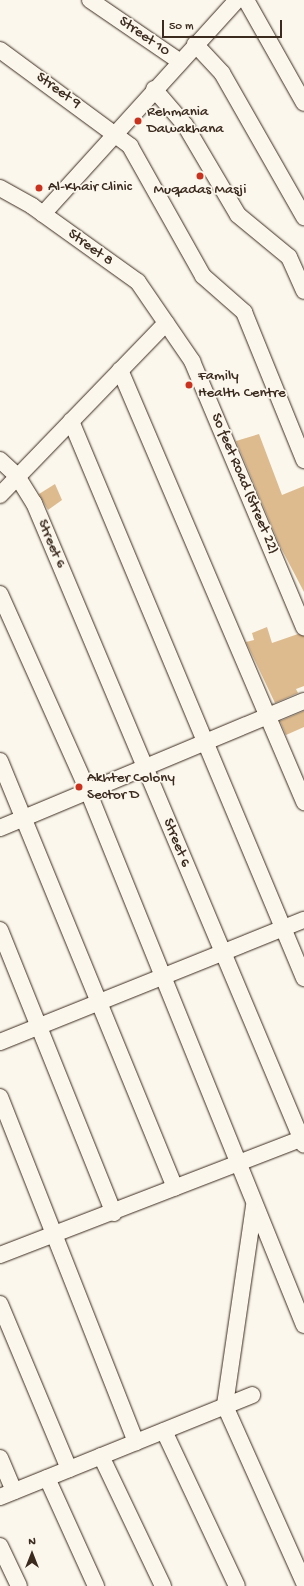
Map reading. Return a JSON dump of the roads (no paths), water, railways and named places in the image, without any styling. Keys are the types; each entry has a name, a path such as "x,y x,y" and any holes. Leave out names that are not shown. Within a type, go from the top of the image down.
{"street":[{"name":"Street 10","path":"90,0 179,61"},
{"path":"43,214 179,61 237,0"},
{"path":"246,0 304,102"},
{"path":"195,44 222,73 304,217"},
{"name":"Street 9","path":"0,50 115,133 130,146 203,276 244,312 304,460"},
{"path":"154,89 185,125 238,215 289,257 304,291"},
{"name":"Street 8","path":"0,188 43,214 138,282 166,323"},
{"path":"0,495 166,323"},
{"name":"So feet Road (Street 22)","path":"166,323 192,361 304,627"},
{"path":"120,370 304,802"},
{"path":"71,421 207,741 304,978"},
{"name":"Street 6","path":"0,460 17,476 34,502 146,767 221,954 303,1140"},
{"path":"0,594 88,791 165,976 254,1205 304,1325"},
{"path":"0,828 304,701"},
{"path":"0,761 176,1188"},
{"path":"0,1042 304,920"},
{"path":"0,930 114,1213"},
{"path":"0,1097 7,1133 55,1236 136,1442"},
{"path":"0,1255 55,1236 303,1140"},
{"path":"254,1205 224,1406 304,1583"},
{"path":"0,1304 69,1469"},
{"path":"0,1458 7,1494 252,1395"},
{"path":"164,1431 237,1586"},
{"path":"101,1456 163,1586"},
{"path":"46,1478 96,1586"},
{"path":"0,1546 19,1586"}],"place":[{"name":"Rehmania Dawakhana","path":"138,121"},
{"name":"Muqadas Masji","path":"200,176"},
{"name":"Al-Khair Clinic","path":"39,188"},
{"name":"Family Health Centre","path":"189,385"},
{"name":"Akhter Colony Sector D","path":"79,787"}]}
